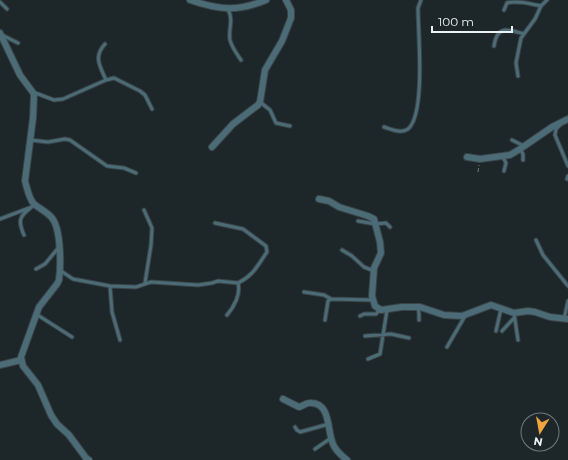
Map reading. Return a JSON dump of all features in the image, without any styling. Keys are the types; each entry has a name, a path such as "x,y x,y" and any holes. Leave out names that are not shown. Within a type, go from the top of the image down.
{"street":[{"path":"190,0 214,7 228,8 249,6 266,0"},
{"path":"212,147 234,124 260,102 262,98 263,76 282,41 291,18 291,10 286,0"},
{"path":"0,34 20,75 35,97 25,181 33,206 45,211 56,224 59,247 59,270 57,284 42,302 36,314 21,360 23,366 38,385 42,397 54,420 69,435 89,460"},
{"path":"467,157 480,159 503,156 522,148 552,127 565,120"},
{"path":"319,199 329,201 339,207 373,218 380,242 381,253 374,271 372,300 375,306 383,309 418,307 451,316 465,316 489,306 501,309 514,316 528,311 550,317 566,319"},
{"path":"0,365 21,360"},
{"path":"283,399 299,407 309,402 321,408 327,416 332,444 347,460"}],"lane":[{"path":"384,127 402,132 407,130 414,117 420,92 418,8 421,0"},
{"path":"518,76 516,63 520,42 541,6 547,0"},
{"path":"0,2 7,10"},
{"path":"504,10 509,2 541,6"},
{"path":"228,8 232,17 230,39 241,60"},
{"path":"494,46 496,36 503,30 524,34"},
{"path":"0,34 18,43"},
{"path":"105,44 98,54 99,64 106,80"},
{"path":"33,92 54,100 63,99 114,78 140,90 145,95 152,109"},
{"path":"260,102 270,110 276,123 290,126"},
{"path":"565,120 556,129 555,135 568,166"},
{"path":"30,140 48,142 65,139 70,140 108,166 124,168 136,173"},
{"path":"512,140 522,148 522,160"},
{"path":"503,156 506,163 504,171"},
{"path":"0,219 33,206"},
{"path":"24,234 21,227 20,218 33,206"},
{"path":"144,210 152,228 145,283"},
{"path":"358,221 375,224 386,223 390,228"},
{"path":"59,270 73,280 110,286 141,286 145,283 151,282 198,284 218,281 238,283 249,277 267,252 268,248 244,229 215,223"},
{"path":"536,240 543,255 568,286"},
{"path":"36,269 45,264 59,247"},
{"path":"342,250 352,256 364,267 374,271"},
{"path":"227,314 233,308 237,299 239,288 238,283"},
{"path":"110,286 112,312 120,340"},
{"path":"304,292 319,294 331,299 372,300"},
{"path":"325,320 328,301 331,299"},
{"path":"566,319 568,301"},
{"path":"418,307 420,314 419,320"},
{"path":"360,316 364,314 376,314 383,309"},
{"path":"368,359 380,354 383,335 383,309"},
{"path":"496,331 501,309"},
{"path":"36,314 72,337"},
{"path":"447,347 465,316"},
{"path":"502,332 514,316"},
{"path":"514,316 518,340"},
{"path":"366,336 391,334 409,338"},
{"path":"295,427 300,432 328,424"},
{"path":"315,449 331,438"}],"path":[{"path":"478,172 480,159"}]}
